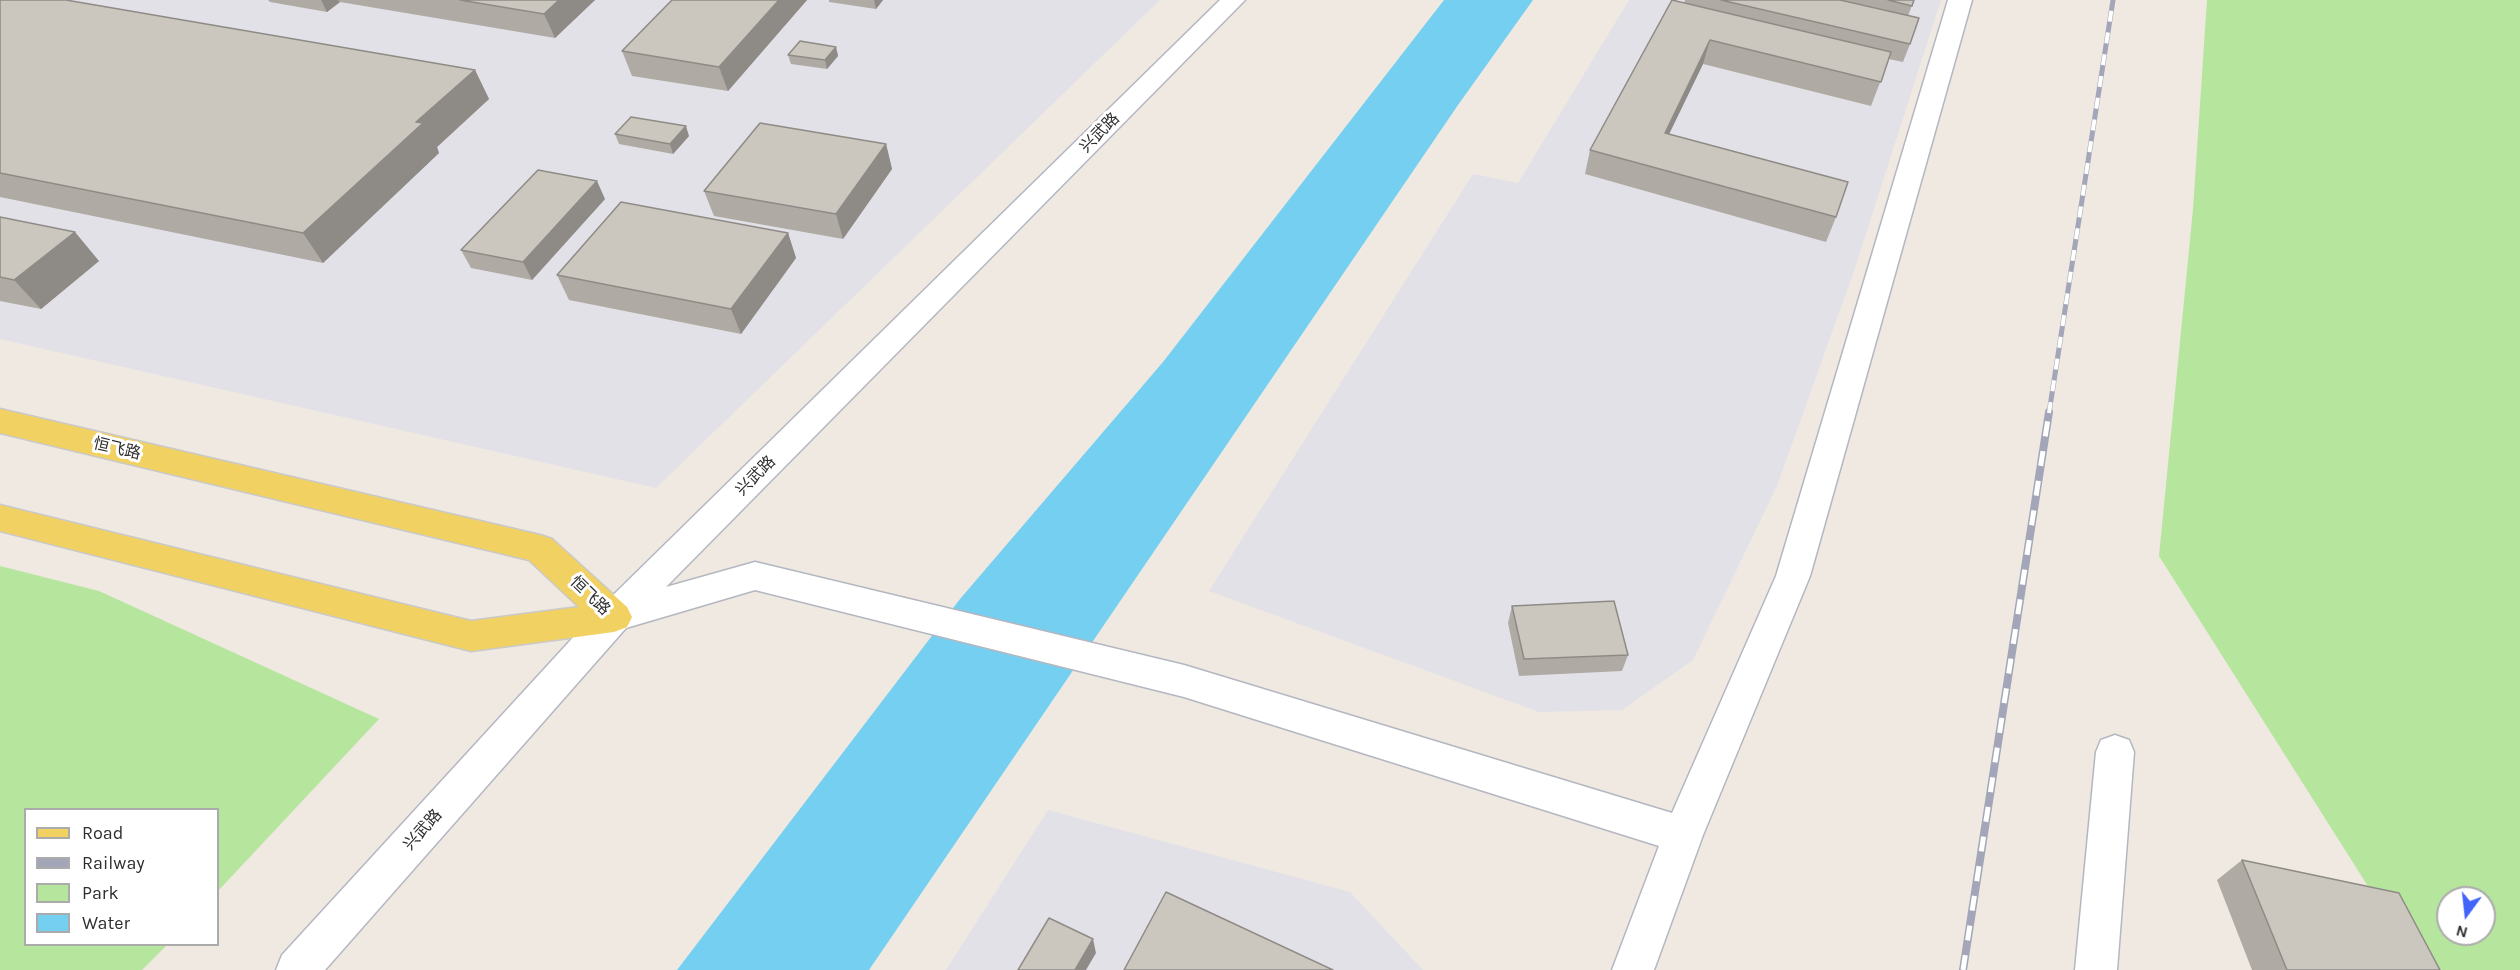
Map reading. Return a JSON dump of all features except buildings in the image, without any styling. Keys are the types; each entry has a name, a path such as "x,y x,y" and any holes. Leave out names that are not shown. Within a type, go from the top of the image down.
{"main road":[{"name":"恒飞路","path":"0,421 540,549 614,617"},
{"name":"恒飞路","path":"0,518 471,636 614,617"}],"street":[{"name":"兴武路","path":"297,970 614,617 1233,0"},
{"path":"1633,970 1683,835 1793,576 1960,0"},
{"path":"614,617 755,576 1184,681 1683,835"},
{"path":"2096,970 2115,753"}],"shaded area":[{"path":"0,0 1160,0 656,488 0,339"},
{"path":"1629,0 1941,0 1853,274 1777,486 1693,660 1622,710 1539,712 1209,591 1473,174 1518,183"},
{"path":"1048,810 1350,892 1423,970 946,970"}],"green space":[{"path":"2207,0 2520,0 2520,970 2421,970 2159,556 2193,209"},
{"path":"0,566 99,591 379,719 219,890 219,808 24,808 24,946 166,946 142,970 0,970"}],"water":[{"path":"1444,0 1533,0 1458,105 869,970 677,970 960,599 1163,362"}],"railway":[{"path":"2049,413 2113,0"},
{"path":"1963,970 2049,412"}]}
